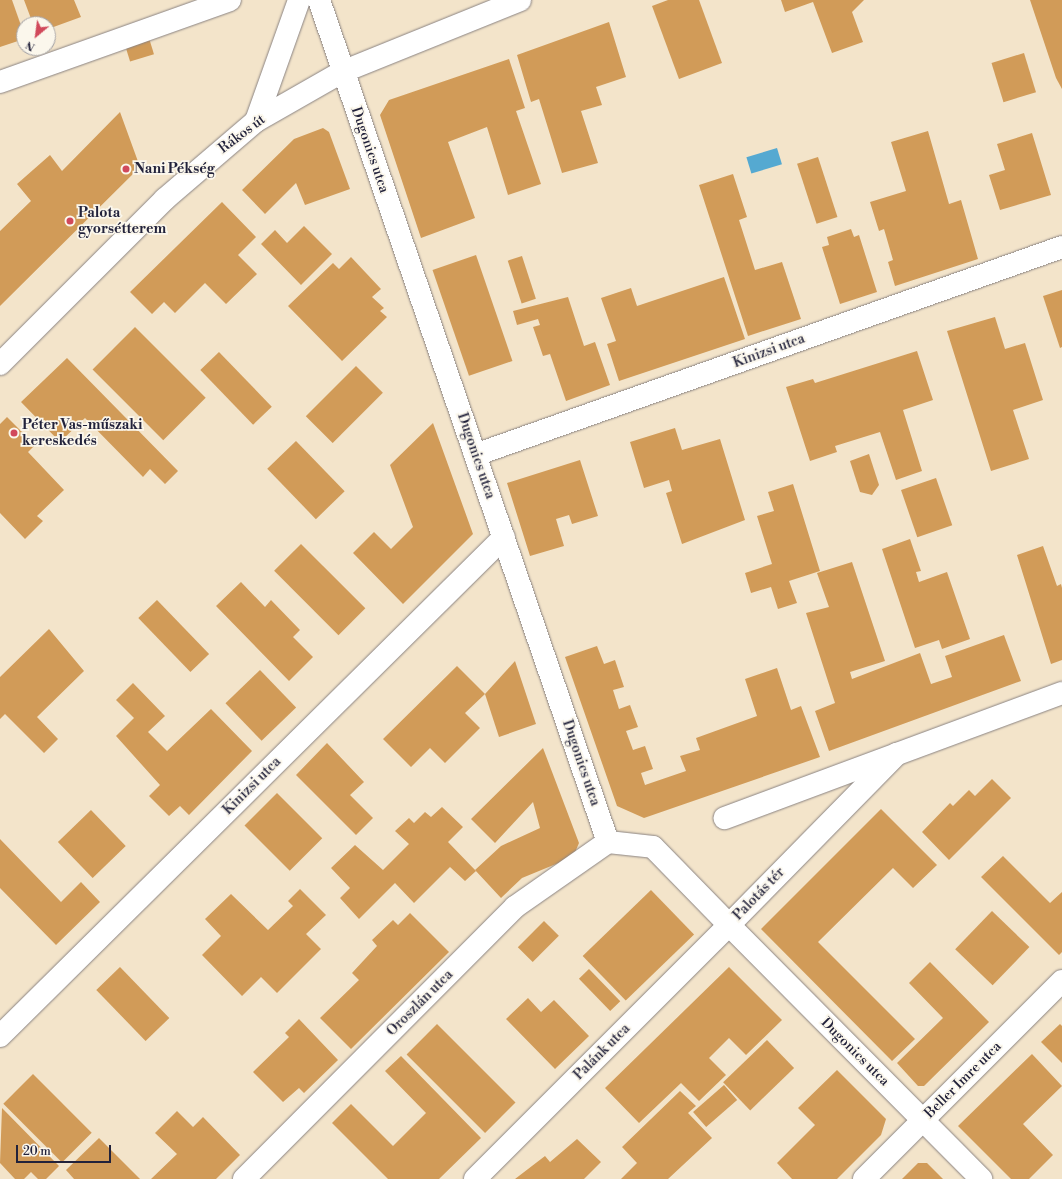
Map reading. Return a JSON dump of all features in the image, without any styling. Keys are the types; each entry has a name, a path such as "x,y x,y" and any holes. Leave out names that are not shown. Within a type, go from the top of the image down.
{"street":[{"path":"0,82 230,0"},
{"path":"256,120 300,0"},
{"name":"Dugonics utca","path":"319,0 342,72 504,537 608,842"},
{"name":"Rákos út","path":"0,364 165,199 256,120 342,72 520,0"},
{"name":"Kinizsi utca","path":"475,455 1062,247"},
{"name":"Kinizsi utca","path":"0,1036 504,537"},
{"name":"Palotás tér","path":"724,818 1062,693"},
{"name":"Palotás tér","path":"608,842 653,847 729,925 897,754"},
{"name":"Oroszlán utca","path":"244,1179 515,907 608,842"},
{"name":"Dugonics utca","path":"729,925 981,1179"},
{"name":"Palánk utca","path":"475,1179 729,925"},
{"name":"Beller Imre utca","path":"864,1179 1062,981"}],"water":[{"path":"777,148 782,164 751,174 746,157"}],"building":[{"path":"0,0 12,0 18,16 16,16 16,42 0,47"},
{"path":"24,0 74,0 81,17 56,26 56,16 30,16"},
{"path":"668,0 699,0 722,63 679,79 652,6"},
{"path":"781,0 864,0 852,12 863,42 832,53 813,2 785,12"},
{"path":"1030,0 1062,0 1062,89 1056,78"},
{"path":"609,22 626,77 596,87 602,105 581,111 598,163 562,173 539,99 531,102 517,55"},
{"path":"149,38 154,54 130,62 125,45"},
{"path":"1024,53 1036,92 1003,102 991,63"},
{"path":"509,59 525,108 516,111 541,184 508,195 487,127 448,142 475,218 421,238 380,115 389,100"},
{"path":"120,112 140,167 0,306 0,231 31,201 17,184 50,155 62,171"},
{"path":"323,128 329,132 350,189 305,205 296,183 265,214 242,190 294,139"},
{"path":"928,131 949,204 961,200 978,259 895,286 888,262 893,260 884,229 879,231 870,202 906,191 891,142"},
{"path":"1032,133 1051,195 1000,210 989,175 1005,170 997,144"},
{"path":"818,157 837,217 817,224 797,164"},
{"path":"733,174 747,217 739,220 755,270 782,262 801,319 748,336 699,185"},
{"path":"222,202 256,237 238,255 257,274 226,304 205,283 175,313 164,302 152,314 130,292"},
{"path":"304,226 332,254 301,285 261,244 275,230 287,243"},
{"path":"851,229 854,237 859,235 877,292 840,304 822,247 829,245 827,237"},
{"path":"476,255 512,361 469,376 433,270"},
{"path":"522,256 536,299 522,303 508,261"},
{"path":"351,257 381,289 372,297 384,308 380,311 387,317 342,361 288,306 333,263 339,269"},
{"path":"724,277 745,339 619,381 607,344 616,341 601,298 631,288 637,306"},
{"path":"1062,290 1062,347 1060,348 1043,296"},
{"path":"568,297 584,346 595,342 610,385 566,401 550,354 543,356 533,327 540,325 538,319 517,325 513,311"},
{"path":"995,317 1005,349 1025,343 1043,400 1013,410 1029,459 991,471 947,331"},
{"path":"135,327 206,398 163,440 93,369"},
{"path":"917,351 933,400 903,410 922,471 896,480 880,432 835,446 837,452 810,461 786,387 813,379 815,383"},
{"path":"219,352 272,407 253,425 200,370"},
{"path":"67,358 178,471 165,484 150,469 143,477 85,418 60,442 21,402"},
{"path":"356,366 383,393 333,443 306,416"},
{"path":"7,417 35,445 28,452 64,490 37,516 43,521 25,539 0,513 0,424"},
{"path":"433,423 473,534 403,604 353,553 374,532 391,549 413,527 390,465"},
{"path":"675,428 682,450 720,439 745,520 682,544 666,493 672,491 669,480 644,488 630,442"},
{"path":"296,441 345,491 316,519 267,469"},
{"path":"869,454 879,485 872,495 860,492 850,461"},
{"path":"580,460 598,516 572,524 569,515 556,519 564,546 530,556 507,483"},
{"path":"936,478 952,525 917,537 901,490"},
{"path":"793,484 820,571 789,581 797,603 778,609 771,587 751,593 745,573 772,564 757,516 774,511 768,492"},
{"path":"910,539 921,571 916,572 919,582 947,572 970,639 942,649 939,640 915,648 882,549"},
{"path":"301,544 365,608 338,635 274,571"},
{"path":"1043,546 1057,586 1061,584 1062,588 1062,660 1051,664 1017,555"},
{"path":"852,562 885,661 850,672 852,679 920,653 931,684 952,677 945,656 1004,635 1021,681 829,751 815,711 835,703 806,613 829,607 817,573"},
{"path":"241,582 265,607 271,600 300,630 293,637 313,657 289,681 216,606"},
{"path":"157,600 209,654 190,672 138,618"},
{"path":"49,629 84,671 37,717 58,739 44,753 5,714 0,719 0,677"},
{"path":"597,646 604,664 615,660 624,687 613,690 619,709 630,705 638,727 626,731 633,750 645,746 653,769 641,773 645,785 686,771 680,756 700,750 696,738 757,716 745,679 777,668 791,710 801,706 820,757 644,818 617,806 565,657"},
{"path":"515,661 536,724 499,737 485,694"},
{"path":"457,666 485,694 465,713 480,728 445,763 430,748 411,767 383,739"},
{"path":"260,670 296,707 262,741 225,703"},
{"path":"133,683 165,716 148,732 167,751 211,709 252,751 189,815 180,806 169,816 149,796 160,785 116,736 134,718 116,700"},
{"path":"327,743 364,782 350,795 373,818 356,835 296,775"},
{"path":"543,748 579,843 573,857 522,878 501,898 475,870 501,846 540,828 533,802 495,843 471,819"},
{"path":"992,779 1011,798 949,860 922,832 950,803 953,806 969,790 975,796"},
{"path":"277,793 322,838 290,871 244,826"},
{"path":"442,807 463,827 448,842 476,871 465,881 450,867 414,903 395,883 359,919 340,898 350,888 331,868 355,845 383,870 409,844 395,831 409,818 414,823 425,812 431,817"},
{"path":"881,809 937,865 913,888 893,868 818,942 915,1039 892,1061 761,929"},
{"path":"91,810 126,846 93,878 58,842"},
{"path":"0,839 61,902 81,882 100,902 56,945 0,888"},
{"path":"1003,856 1050,903 1062,892 1062,952 1059,955 981,877"},
{"path":"300,889 326,915 306,934 321,949 277,993 261,977 242,996 202,955 221,936 205,919 231,894 268,930 293,906 288,901"},
{"path":"651,890 694,935 626,1001 583,956"},
{"path":"992,911 1029,947 993,985 955,949"},
{"path":"410,913 449,952 351,1049 320,1018 359,980 352,973 377,946 372,940 393,920 398,925"},
{"path":"544,921 559,936 533,962 518,947"},
{"path":"930,962 989,1022 924,1086 918,1086 897,1063 943,1018 909,983"},
{"path":"120,967 169,1018 146,1041 96,990"},
{"path":"729,967 782,1020 746,1055 729,1038 709,1058 726,1075 699,1101 681,1083 639,1123 605,1088"},
{"path":"589,969 620,1001 610,1011 579,979"},
{"path":"528,998 541,1012 554,1000 589,1036 555,1069 506,1019"},
{"path":"299,1019 338,1060 304,1093 299,1088 283,1102 253,1072 289,1037 285,1033"},
{"path":"437,1024 515,1102 485,1133 407,1054"},
{"path":"1060,1024 1062,1026 1062,1063 1041,1042"},
{"path":"767,1040 794,1068 750,1110 723,1082"},
{"path":"1032,1054 1062,1086 1023,1124 1053,1155 1029,1179 1011,1179 958,1126"},
{"path":"401,1056 481,1138 439,1179 388,1179 332,1123 351,1104 393,1146 426,1113 385,1071"},
{"path":"837,1070 886,1119 881,1135 837,1179 792,1179 777,1163 815,1125 798,1108"},
{"path":"33,1074 92,1133 62,1162 3,1104"},
{"path":"724,1085 737,1100 706,1127 693,1112"},
{"path":"680,1091 696,1106 688,1113 712,1138 668,1179 621,1179 637,1163 622,1147"},
{"path":"2,1108 59,1166 46,1179 38,1179 31,1172 24,1179 15,1179 0,1163"},
{"path":"177,1111 193,1127 203,1117 240,1155 216,1179 151,1179 177,1154 155,1133"},
{"path":"99,1138 140,1179 74,1179 66,1170"},
{"path":"577,1139 601,1162 584,1179 515,1179 545,1156 550,1162"},
{"path":"918,1163 927,1163 943,1179 902,1179"}],"place":[{"name":"Nani Pékség","path":"126,169"},
{"name":"Palota gyorsétterem","path":"70,221"},
{"name":"Péter Vas-műszaki kereskedés","path":"14,433"}]}
